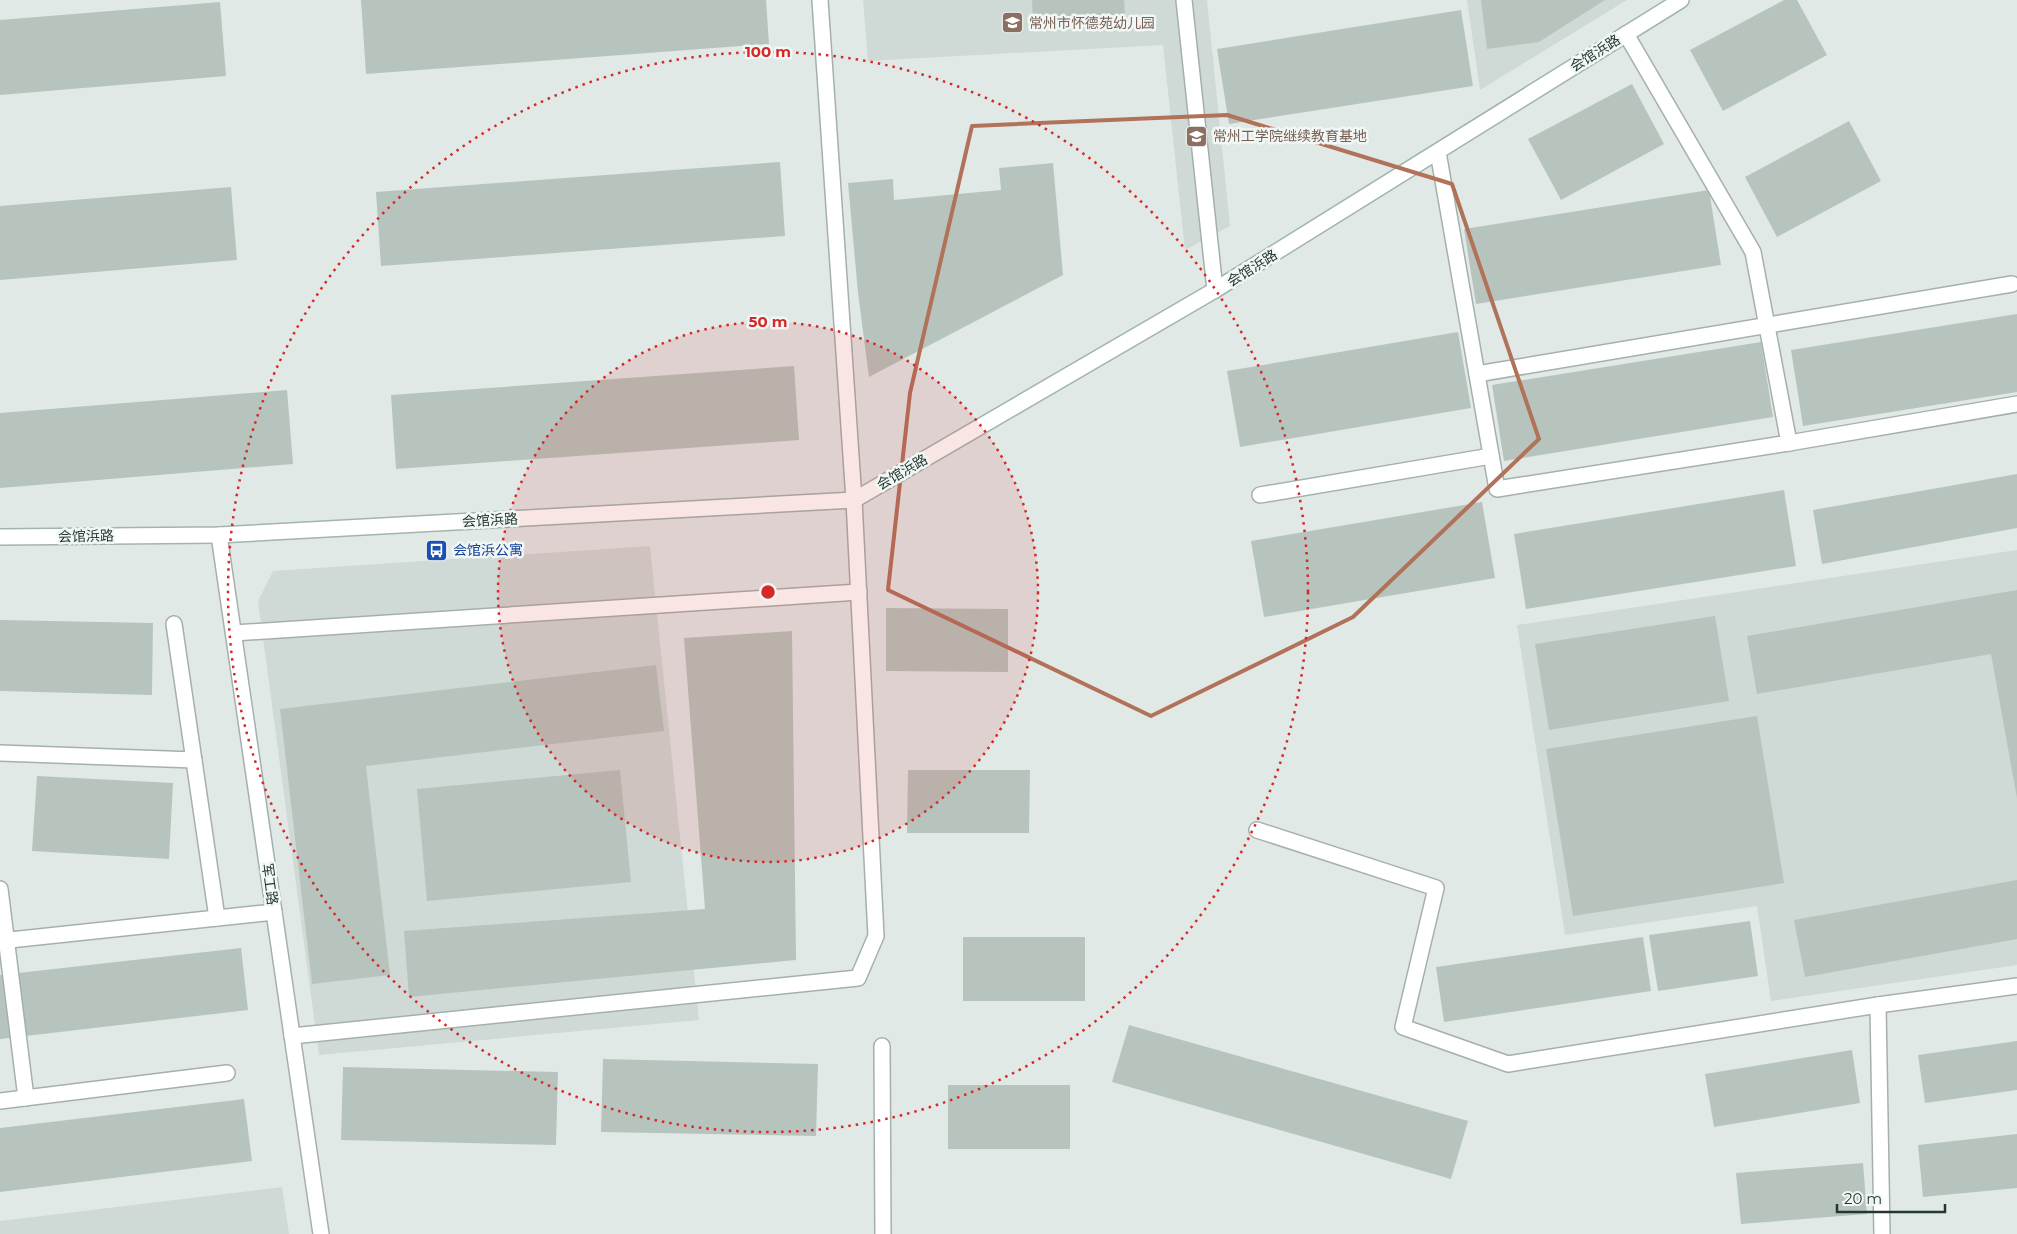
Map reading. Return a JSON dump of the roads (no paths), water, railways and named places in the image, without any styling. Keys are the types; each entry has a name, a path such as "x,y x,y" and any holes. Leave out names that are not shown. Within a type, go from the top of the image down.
{"street":[{"path":"292,1036 858,978 876,936 854,500 820,0"},
{"path":"1184,0 1215,290"},
{"name":"会馆浜路","path":"0,537 219,535 854,500 1215,290 1681,0"},
{"path":"1626,34 1753,252 1789,443"},
{"path":"1438,152 1497,489 1789,443 2017,404"},
{"path":"1477,374 1767,327 2012,284"},
{"path":"1260,495 1491,456"},
{"name":"军工路","path":"219,535 321,1234"},
{"path":"234,633 859,592"},
{"path":"174,624 217,918"},
{"path":"0,753 194,760"},
{"path":"1257,830 1436,888 1403,1027 1508,1064 1878,1005 2017,986"},
{"path":"0,888 3,941 26,1098"},
{"path":"3,941 274,912"},
{"path":"1878,1005 1882,1234"},
{"path":"882,1046 883,1234"},
{"path":"0,1101 227,1073"}],"place":[{"name":"常州市怀德苑幼儿园","path":"1013,23"},
{"name":"常州工学院继续教育基地","path":"1197,136"},
{"name":"会馆浜公寓","path":"437,550"}]}
